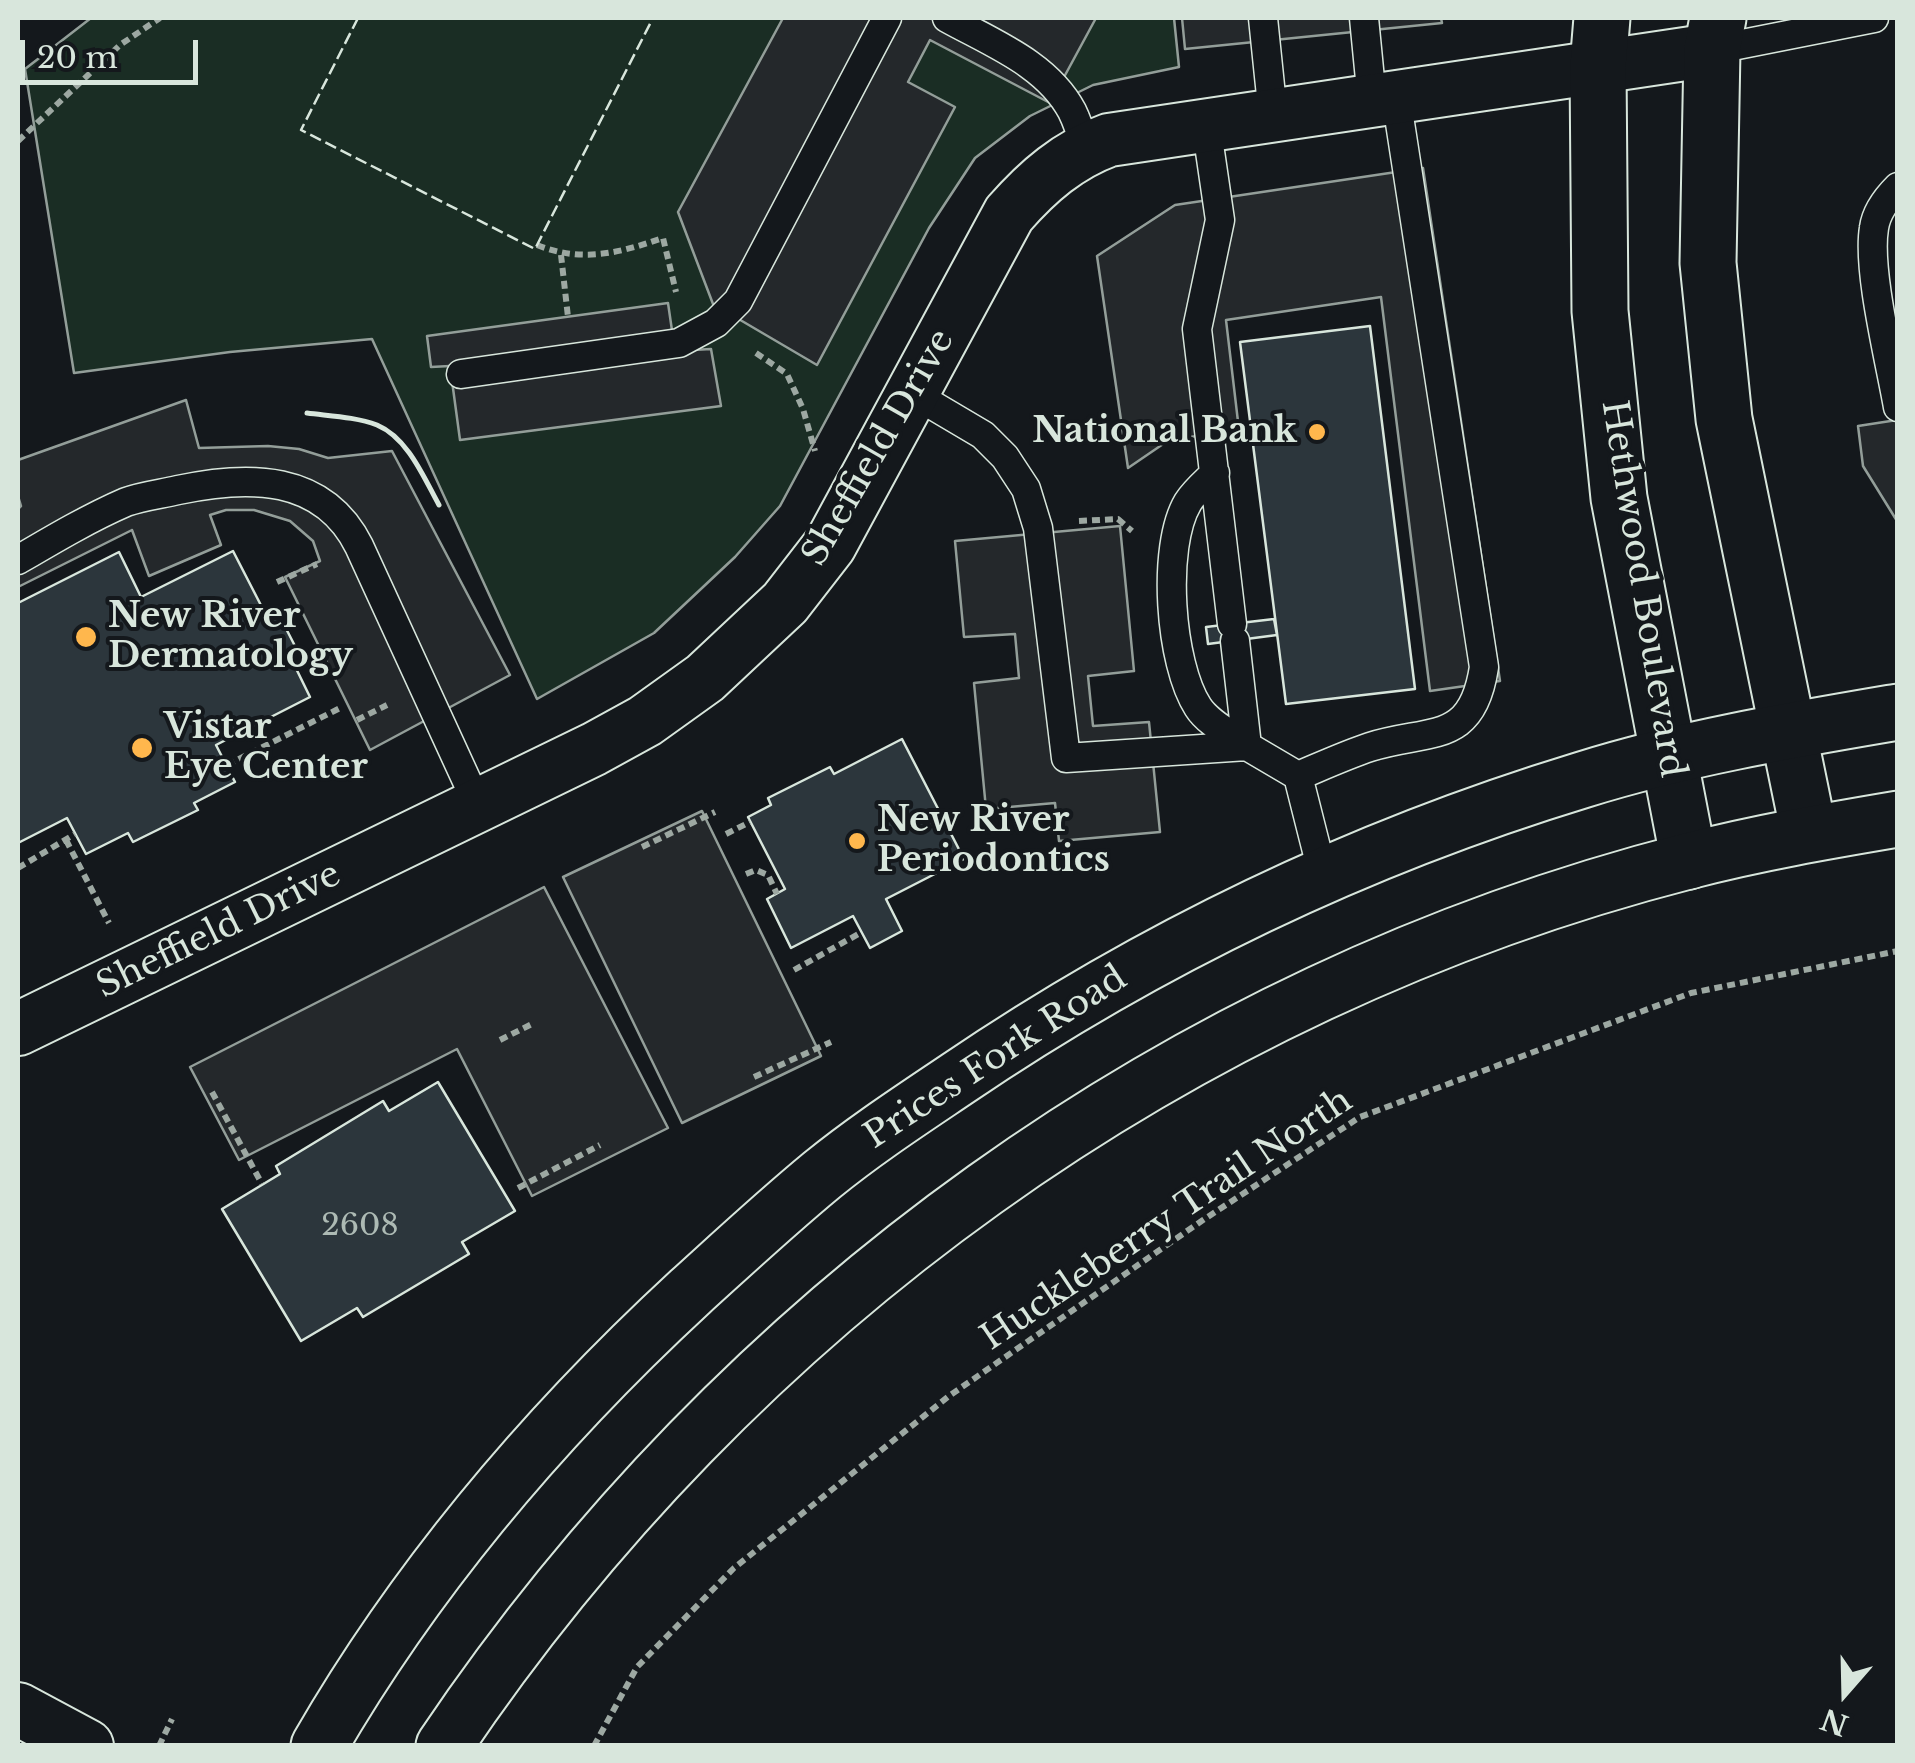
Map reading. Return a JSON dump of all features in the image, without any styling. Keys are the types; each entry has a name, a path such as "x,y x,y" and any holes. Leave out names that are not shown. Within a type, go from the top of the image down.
{"main road":[{"path":"1715,34 1708,263 1724,418 1809,833"},
{"name":"Hethwood Boulevard","path":"1600,42 1600,311 1620,498 1689,860"},
{"name":"Prices Fork Road","path":"320,1746 398,1620 501,1486 616,1361 769,1220 882,1130 1030,1029 1186,939 1323,875 1448,825 1583,779 1668,756 1898,712"},
{"path":"444,1746 485,1684 566,1579 721,1408 893,1256 1056,1138 1171,1068 1352,978 1456,937 1689,860 1809,833 1898,820"}],"street":[{"name":"Sheffield Drive","path":"18,1029 645,721 705,678 785,603 830,545 1009,214 1031,188 1086,148 1109,140 1206,124 1384,99 1600,42 1715,34"},
{"path":"18,1709 88,1746"}],"lane":[{"path":"461,374 679,344 716,322 738,301 887,18"},
{"path":"947,18 1032,66 1058,90 1073,112 1086,148"},
{"path":"1263,18 1273,115"},
{"path":"1298,776 1372,746 1450,729 1469,714 1480,694 1484,667 1384,99 1364,18"},
{"path":"1715,34 1874,18"},
{"path":"1206,124 1220,220 1198,329 1247,746"},
{"path":"1898,188 1874,223 1872,252 1898,408"},
{"path":"912,393 983,435 1005,457 1026,489 1038,528 1066,758 1247,746"},
{"path":"1215,472 1188,502 1178,529 1172,574 1173,628 1183,678 1200,711 1247,746 1298,776 1323,875"},
{"path":"18,560 129,501 208,484 263,482 290,487 329,505 348,523 478,805"}],"path":[{"path":"18,140 120,45 160,18"},
{"path":"537,245 562,255 592,256 628,250 663,238 676,292"},
{"path":"562,255 568,317"},
{"path":"756,353 787,374 803,408 817,460"},
{"path":"1073,522 1118,519 1138,536"},
{"path":"227,766 342,707"},
{"path":"642,846 715,812"},
{"path":"726,834 750,822"},
{"path":"18,868 76,834"},
{"path":"66,840 110,926"},
{"path":"746,874 756,870 768,875 777,894"},
{"path":"794,970 862,932"},
{"name":"Huckleberry Trail North","path":"594,1746 637,1667 734,1568 949,1396 1360,1117 1691,993 1898,951"},
{"path":"500,1040 534,1023"},
{"path":"754,1076 831,1042"},
{"path":"212,1092 262,1184"},
{"path":"518,1188 600,1145"},
{"path":"159,1746 172,1719"}],"green space":[{"path":"91,18 1174,18 1179,67 1093,85 1030,116 975,158 929,228 780,506 735,557 654,633 537,699 372,339 230,352 74,373 25,69"}],"shaded area":[{"path":"783,18 1096,18 1050,103 930,40 908,82 955,107 817,365 713,304 678,212"},
{"path":"1182,18 1441,18 1442,23 1185,49"},
{"path":"1423,168 1500,681 1430,691 1381,297 1226,320 1239,430 1169,440 1128,468 1097,256 1175,205"},
{"path":"668,303 675,351 711,349 721,406 460,440 450,366 431,367 427,336"},
{"path":"186,400 199,448 268,446 299,449 328,458 392,451 510,675 370,750 285,577 320,561 313,541 290,521 254,510 226,510 210,515 221,545 149,576 132,530 18,587 18,460"},
{"path":"1897,420 1897,521 1863,466 1858,426"},
{"path":"1120,526 1134,671 1088,676 1093,726 1149,722 1160,832 1059,841 1055,803 986,809 974,683 1019,678 1015,634 964,637 955,541"},
{"path":"702,811 821,1056 682,1123 563,877"},
{"path":"544,887 668,1128 532,1196 457,1049 239,1160 190,1067"}],"building":[{"name":"National Bank","path":"1370,326 1415,689 1286,704 1240,342"},
{"path":"233,551 267,617 277,611 296,648 288,652 310,697 216,745 235,782 194,803 198,810 133,842 128,833 86,854 67,818 18,843 18,603 119,552 141,597"},
{"path":"1274,619 1277,635 1208,644 1206,627"},
{"name":"New River Periodontics","path":"902,739 964,859 886,899 902,931 870,948 853,916 791,948 767,899 785,889 748,817 771,805 768,798 830,767 834,774"},
{"path":"438,1082 515,1211 462,1242 469,1254 363,1317 357,1308 301,1341 222,1209 280,1174 276,1166 383,1101 389,1111"}],"fence":[{"path":"358,18 301,130 535,249 653,18"}],"wall":[{"path":"307,413 360,420 388,431 414,460 439,505"}],"place":[{"name":"National Bank","path":"1317,432"},
{"name":"New River Dermatology","path":"86,637"},
{"name":"Vistar Eye Center","path":"142,748"},
{"name":"New River Periodontics","path":"857,841"}]}
